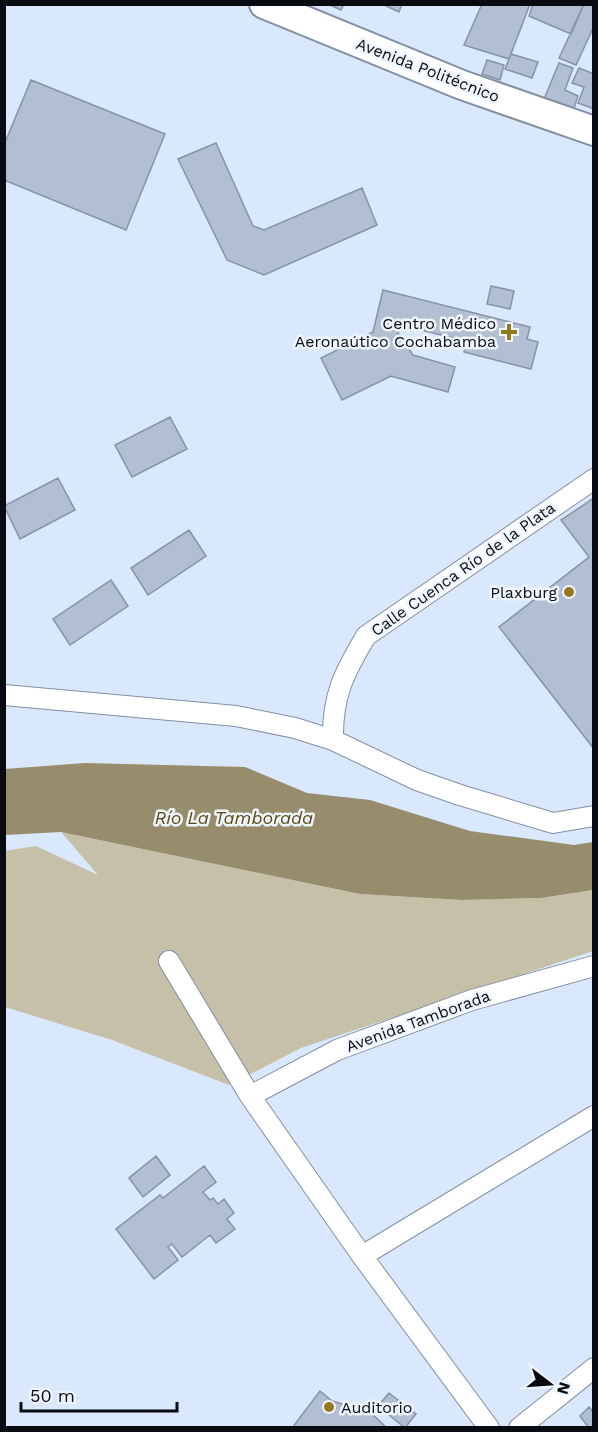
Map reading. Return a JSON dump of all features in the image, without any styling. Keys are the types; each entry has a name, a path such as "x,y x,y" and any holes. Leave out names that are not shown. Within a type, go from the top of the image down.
{"main road":[{"name":"Avenida Politécnico","path":"264,4 304,12 462,85 594,131"}],"street":[{"name":"Calle Cuenca Río de la Plata","path":"333,740 333,720 345,672 366,636 594,479"},
{"path":"4,695 236,716 333,740 417,780 553,823 594,816"},
{"path":"169,961 250,1096 362,1256 489,1428"},
{"name":"Avenida Tamborada","path":"250,1096 337,1050 472,1000 594,966"},
{"path":"362,1256 594,1116"},
{"path":"519,1428 594,1368"}],"shaded area":[{"path":"61,832 360,894 462,900 541,898 593,890 593,951 301,1048 229,1085 112,1040 5,1007 4,851 36,846 98,875"}],"water":[{"name":"Río La Tamborada","path":"85,763 245,767 307,793 370,800 470,831 574,845 593,842 593,890 541,898 462,900 360,894 61,832 5,835 5,769"}],"building":[{"path":"328,4 344,4 341,10"},
{"path":"382,4 402,4 399,12"},
{"path":"482,4 530,4 509,59 464,45"},
{"path":"533,4 584,4 571,34 529,16"},
{"path":"584,4 594,4 594,26 576,65 559,58"},
{"path":"511,54 538,62 532,78 505,69"},
{"path":"487,60 504,65 500,80 482,74"},
{"path":"559,63 573,68 565,90 578,96 574,108 544,99"},
{"path":"579,68 594,74 594,109 578,103 584,87 572,83"},
{"path":"31,80 165,134 126,230 4,180 4,145"},
{"path":"216,143 253,226 264,230 362,188 377,225 264,275 227,260 178,159"},
{"path":"491,286 514,291 510,309 487,304"},
{"name":"Centro Médico Aeronaútico Cochabamba","path":"383,290 530,327 527,339 538,342 531,369 464,352 466,341 400,325 398,333 413,355 455,367 448,392 391,376 342,400 321,358 373,332"},
{"path":"170,417 187,449 132,477 115,445"},
{"path":"58,478 75,510 20,539 4,506"},
{"name":"Plaxburg","path":"594,498 594,749 499,627 589,557 561,520"},
{"path":"189,530 206,556 148,595 131,568"},
{"path":"111,580 128,606 70,645 53,619"},
{"path":"156,1156 170,1175 143,1197 129,1178"},
{"path":"204,1166 216,1182 203,1192 210,1200 213,1198 218,1204 224,1199 234,1213 227,1219 235,1229 216,1243 210,1235 182,1257 172,1244 168,1247 178,1260 154,1279 116,1229 160,1195 163,1198"},
{"name":"Auditorio","path":"320,1391 332,1401 370,1412 387,1428 292,1428"},
{"path":"389,1393 416,1414 405,1428 378,1406"},
{"path":"589,1407 594,1413 594,1428 589,1428 580,1416"}],"place":[{"name":"Centro Médico Aeronaútico Cochabamba","path":"509,332"},
{"name":"Plaxburg","path":"569,592"},
{"name":"Auditorio","path":"329,1407"}]}
